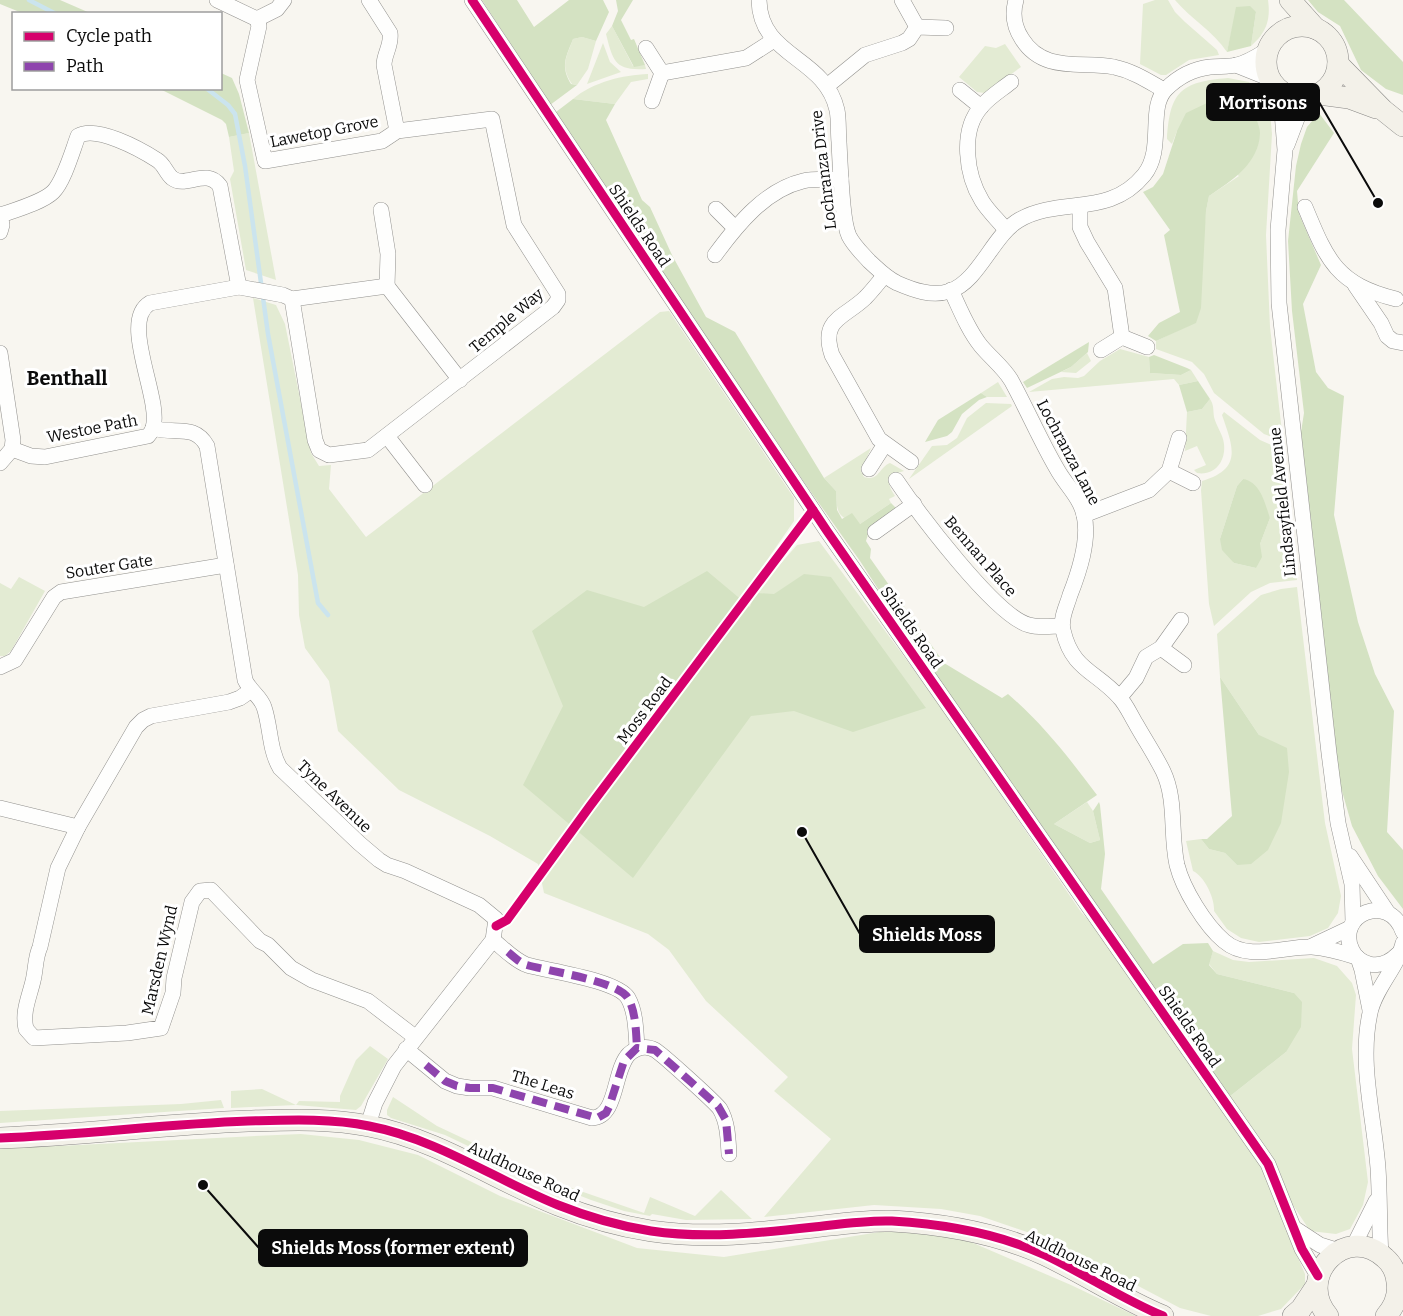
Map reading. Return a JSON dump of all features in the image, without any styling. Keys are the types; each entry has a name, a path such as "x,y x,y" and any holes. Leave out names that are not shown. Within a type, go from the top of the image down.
{"street":[{"path":"217,0 257,19 277,9 284,0"},
{"path":"369,0 390,33 391,40 384,58 384,65 397,131"},
{"name":"Shields Road","path":"472,0 827,531 1268,1164 1302,1249 1318,1280"},
{"name":"Lochranza Drive","path":"759,0 764,28 774,40 820,77 827,86 837,110 845,219 849,235 858,250 884,276 913,290 930,293 951,290"},
{"path":"902,0 917,27"},
{"path":"1016,0 1014,10 1017,30 1027,47 1038,56 1048,62 1112,67 1132,72 1164,90"},
{"path":"1274,84 1266,63 1280,23 1278,0"},
{"path":"1290,0 1333,43 1337,53 1338,64 1335,76 1329,87 1314,96"},
{"name":"Lawetop Grove","path":"257,19 259,26 247,80 265,160 382,141 397,131"},
{"path":"917,27 946,28"},
{"path":"827,86 865,55 909,39 917,27"},
{"path":"951,290 968,277 986,258 1006,230 1020,220 1041,212 1103,202 1134,186 1145,173 1152,158 1156,142 1156,118 1160,99 1164,90 1181,77 1195,70 1236,65 1251,60 1293,27 1316,28"},
{"path":"662,73 746,58 774,40"},
{"path":"646,48 662,73"},
{"path":"1338,64 1383,110 1403,126"},
{"path":"1236,65 1274,84 1284,93 1295,98 1314,96 1349,98 1383,110"},
{"path":"652,101 662,73"},
{"path":"1006,230 982,201 974,185 968,152 972,123 981,107 1011,82"},
{"name":"Lindsayfield Avenue","path":"1274,84 1282,112 1285,150 1278,230 1279,303 1329,753 1338,823 1352,884 1352,925 1349,941 1362,970 1370,1010 1366,1067 1378,1168 1378,1195 1391,1260"},
{"path":"960,90 981,107"},
{"name":"Lindsayfield Avenue","path":"1285,150 1298,116 1314,96"},
{"name":"Temple Way","path":"292,299 315,441 319,450 329,455 368,450 554,307 558,294 514,225 492,119 397,131"},
{"path":"0,232 1,214 47,197 54,192 78,136 94,132 110,137 157,160 171,178 177,180 209,177 216,180 220,186 239,287"},
{"path":"715,255 735,228 782,189 806,180 841,179"},
{"path":"1080,206 1080,227 1115,288 1122,337"},
{"path":"1305,207 1326,254 1336,269 1355,285 1381,323 1387,336 1393,341 1403,343"},
{"path":"716,209 735,228"},
{"path":"381,210 388,254 387,286 460,380"},
{"path":"884,276 865,299 833,323 828,334 832,355 879,439 911,462"},
{"path":"1355,285 1373,293 1399,298"},
{"name":"Westoe Path","path":"12,449 31,456 45,456 139,440 148,436 153,428 153,414 138,318 140,311 150,303 239,287 283,295 292,299 387,286"},
{"name":"Lochranza Lane","path":"951,290 981,346 1010,380 1062,478 1075,494 1084,515 1080,565 1062,626"},
{"path":"1381,323 1384,309 1399,298"},
{"path":"1122,337 1147,347"},
{"path":"1101,350 1122,337"},
{"path":"0,353 11,423 12,449 0,463"},
{"name":"Tyne Avenue","path":"153,428 163,432 189,431 199,434 207,446 245,680 250,691 264,705 273,753 280,768 359,843 387,865 479,905 489,913 496,919 493,940"},
{"path":"387,436 425,485"},
{"path":"1084,515 1149,490 1169,471 1179,438"},
{"path":"869,469 885,444"},
{"path":"1169,471 1193,483"},
{"name":"Bennan Place","path":"896,480 968,572 1005,612 1029,625 1062,626"},
{"path":"876,532 914,504"},
{"name":"Souter Gate","path":"0,667 15,660 54,597 61,592 226,565"},
{"path":"1120,697 1136,678 1146,657 1161,648 1181,620"},
{"path":"1062,626 1066,644 1073,656 1082,667 1120,697 1164,772 1170,794 1177,864 1183,883 1207,923 1224,941 1245,951 1329,948 1357,957"},
{"path":"1161,648 1184,665"},
{"path":"0,808 78,827 136,728 143,720 151,716 230,702 250,691"},
{"name":"Marsden Wynd","path":"78,827 58,868 24,1010 26,1029 34,1038 161,1028 173,993 174,978 192,902 200,891 211,890 260,941 268,945 291,968 312,980 368,1001 411,1043"},
{"name":"Lindsayfield Avenue","path":"1345,848 1388,913 1400,924 1403,932"},
{"path":"1309,947 1352,925 1365,912 1381,910 1388,913"},
{"path":"368,1125 375,1103 394,1066 493,940 525,964 567,973 621,991 629,1001 636,1029 637,1048 655,1050 718,1106 726,1120 729,1154"},
{"name":"Lindsayfield Avenue","path":"1357,957 1371,965 1379,965 1386,963 1401,948"},
{"name":"Lindsayfield Avenue","path":"1370,1010 1401,948"},
{"name":"The Leas","path":"411,1043 446,1081 457,1086 493,1088 592,1118 606,1113 624,1061 637,1048"},
{"name":"Auldhouse Road","path":"0,1138 282,1120 368,1125 435,1146 557,1205 615,1224 671,1234 700,1235 756,1233 871,1221 928,1224 972,1231 1020,1245 1046,1256 1122,1297 1163,1316"},
{"name":"Lindsayfield Avenue","path":"1346,1249 1378,1195"},
{"path":"1294,1228 1320,1245 1346,1249 1364,1247 1391,1260 1397,1278 1397,1304"},
{"path":"1293,1316 1301,1309 1318,1280 1324,1264 1346,1249"},
{"path":"1318,1280 1319,1303 1328,1316"}],"green space":[{"path":"0,0 60,0 88,12 20,12 0,4"},
{"path":"482,0 517,0 534,27 569,0 603,0 609,12 596,41 582,37 573,39 566,56 565,67 571,84 577,85 550,105"},
{"path":"616,0 633,0 621,20 631,40 634,39 645,65 634,67 612,26 618,11"},
{"path":"1155,0 1168,0 1175,12 1217,50 1219,55 1189,60 1166,75 1161,75 1140,64 1143,4"},
{"path":"1175,0 1268,0 1268,20 1264,31 1251,46 1256,12 1237,7 1227,52"},
{"path":"1308,0 1344,0 1403,62 1403,95 1386,89 1361,70 1340,26 1318,12"},
{"path":"1250,6 1256,12 1251,46 1227,52 1236,7"},
{"path":"612,26 633,66 645,65 646,69 628,68 617,62 606,34"},
{"path":"582,37 596,41 588,69 577,85 572,84 568,78 565,62 573,39"},
{"path":"603,43 610,62 621,72 587,84"},
{"path":"1005,44 1021,67 985,93 977,92 959,77 985,46 996,48"},
{"path":"222,73 232,78 239,94 249,133 229,137 226,124 162,90 222,90"},
{"path":"648,74 648,79 631,82 615,104 573,99 609,80"},
{"path":"1228,78 1249,82 1263,95 1270,112 1272,134 1266,235 1270,327 1283,441 1264,434 1214,393 1204,374 1192,362 1156,349 1156,341 1196,322 1209,196 1239,176 1177,131 1172,144 1167,139 1171,110 1181,92 1189,86 1199,82"},
{"path":"1230,92 1249,102 1260,129 1258,144 1249,163 1209,196 1206,211 1201,308 1196,323 1156,341 1148,336 1159,323 1180,312 1164,235 1170,230 1143,192 1153,187 1163,174 1177,131 1186,113"},
{"path":"573,99 615,104 606,120 642,200 650,207 672,255 706,317 735,332 824,478 836,491 837,510 842,519 852,513 860,524 891,503 897,509 869,531 866,541 871,549 870,558 944,663 1002,698 1008,694 1044,729 1097,795 1054,824 1090,843 1100,840 1093,811 1099,802 1105,854 1101,889 1153,964 1183,944 1208,943 1213,951 1209,965 1217,974 1294,993 1302,1002 1301,1027 1286,1052 1229,1097 925,661 860,561 612,198 556,112"},
{"path":"1319,113 1334,133 1297,191 1299,214 1321,265 1303,304 1316,372 1328,388 1344,396 1334,515 1358,622 1375,674 1394,711 1387,832 1403,850 1403,909 1378,876 1352,826 1340,784 1301,432 1304,413 1292,311 1288,241 1296,166 1301,144 1307,127"},
{"path":"249,133 276,280 246,270 230,179 234,171 229,137"},
{"path":"253,298 276,305 285,324 311,453 319,466 331,465 329,489 366,537 660,312 669,311 794,498 794,521 749,586 755,593 797,545 819,541 936,700 1081,912 1098,930 1267,1175 1285,1228 1305,1274 1305,1284 1281,1309 1258,1316 1211,1316 1180,1308 1053,1241 980,1216 941,1209 874,1205 764,1217 831,1139 774,1091 788,1077 706,1001 669,950 648,934 544,893 538,864 490,836 399,790 338,731 329,681 305,648 299,615 298,575"},
{"path":"1089,342 1088,352 1071,367 1027,388 1023,382"},
{"path":"1120,349 1149,357 1150,373 1181,375 1191,370 1198,381 1179,385 1174,379 1029,392 1052,379 1084,376 1100,361"},
{"path":"1087,353 1091,361 1076,373 1061,372 1071,367"},
{"path":"1154,355 1191,370 1181,375 1150,373 1149,357"},
{"path":"1198,381 1210,399 1202,409 1187,412 1179,385"},
{"path":"998,382 1007,397 987,397 981,393"},
{"path":"981,393 987,397 979,400 962,414 952,432 947,436 925,442 938,420"},
{"path":"1210,399 1223,440 1223,456 1214,470 1197,473 1194,470 1206,465 1197,446 1185,451 1187,412 1202,409"},
{"path":"986,403 1011,404 1012,406 909,479 932,446 947,445 957,438 967,418"},
{"path":"1224,412 1260,440 1281,449 1297,580 1270,583 1251,592 1214,626 1209,604 1201,490 1202,481 1224,470 1232,456 1222,415","holes":["1243,479 1270,518 1260,544 1256,568 1234,563 1220,539 1237,486"]},
{"path":"871,448 861,471 864,477 873,478 890,463 904,471 891,475 889,481 895,496 889,499 891,503 860,524 840,514 836,491 824,478"},
{"path":"1243,479 1254,484 1258,489 1270,518 1260,544 1262,557 1256,568 1234,563 1222,550 1220,539 1237,486"},
{"path":"707,571 750,607 755,593 774,594 804,574 831,577 926,708 853,732 794,711 751,716 633,878 523,785 563,706 532,631 587,590 644,607"},
{"path":"19,577 45,591 11,651 5,656 0,656 0,583 11,589"},
{"path":"1297,587 1325,823 1341,896 1338,913 1328,928 1310,936 1259,942 1241,938 1227,929 1214,911 1213,900 1205,882 1193,871 1186,841 1201,839 1209,849 1225,853 1237,865 1259,735 1220,677 1217,634 1261,595"},
{"path":"1220,677 1259,735 1287,748 1289,772 1281,823 1268,850 1251,864 1237,865 1225,853 1209,849 1201,839 1207,839 1232,816"},
{"path":"1087,802 1093,811 1100,840 1090,843 1054,824"},
{"path":"1213,951 1233,960 1249,962 1314,958 1337,966 1352,983 1356,995 1352,1049 1368,1182 1363,1205 1350,1229 1336,1234 1310,1231 1291,1202 1279,1170 1229,1097 1286,1052 1294,993 1217,974 1209,964"},
{"path":"370,1046 388,1059 361,1106 356,1110 296,1105 299,1101 340,1102 340,1096 356,1060"},
{"path":"262,1089 296,1105 231,1108 231,1091"},
{"path":"393,1097 437,1126 563,1185 644,1213 650,1197 695,1216 721,1190 752,1219 686,1220 652,1214 650,1216 624,1211 591,1200 535,1178 445,1135 391,1118 387,1115 387,1110"},
{"path":"221,1100 224,1108 0,1123 0,1111 181,1104"},
{"path":"301,1134 359,1140 418,1155 500,1196 637,1248 724,1257 929,1224 1071,1285 1136,1316 0,1316 0,1148"}],"waterway":[{"path":"29,0 52,12"},
{"path":"209,90 228,105 235,114 245,166 268,334 318,603 328,615"}],"marked path":[{"path":"508,952 527,965 582,977 622,992 628,998 633,1010 637,1048"},
{"path":"426,1065 445,1081 457,1086 493,1088 597,1118 606,1113 609,1107 624,1061 637,1048 655,1050 718,1106 726,1120 729,1154"}],"cycle path":[{"path":"472,0 827,531 1268,1164 1302,1249 1318,1276"},
{"name":"Moss Road","path":"496,926 507,920 813,510"},
{"path":"0,1138 248,1121 308,1120 354,1123 418,1140 558,1205 604,1221 639,1229 692,1235 732,1234 892,1221 931,1224 989,1235 1045,1255 1163,1316"}],"place":[{"name":"Morrisons","path":"1378,203"},
{"name":"Shields Moss","path":"802,832"},
{"name":"Shields Moss (former extent)","path":"203,1185"}],"district":[{"name":"Benthall","path":"67,378"}]}
